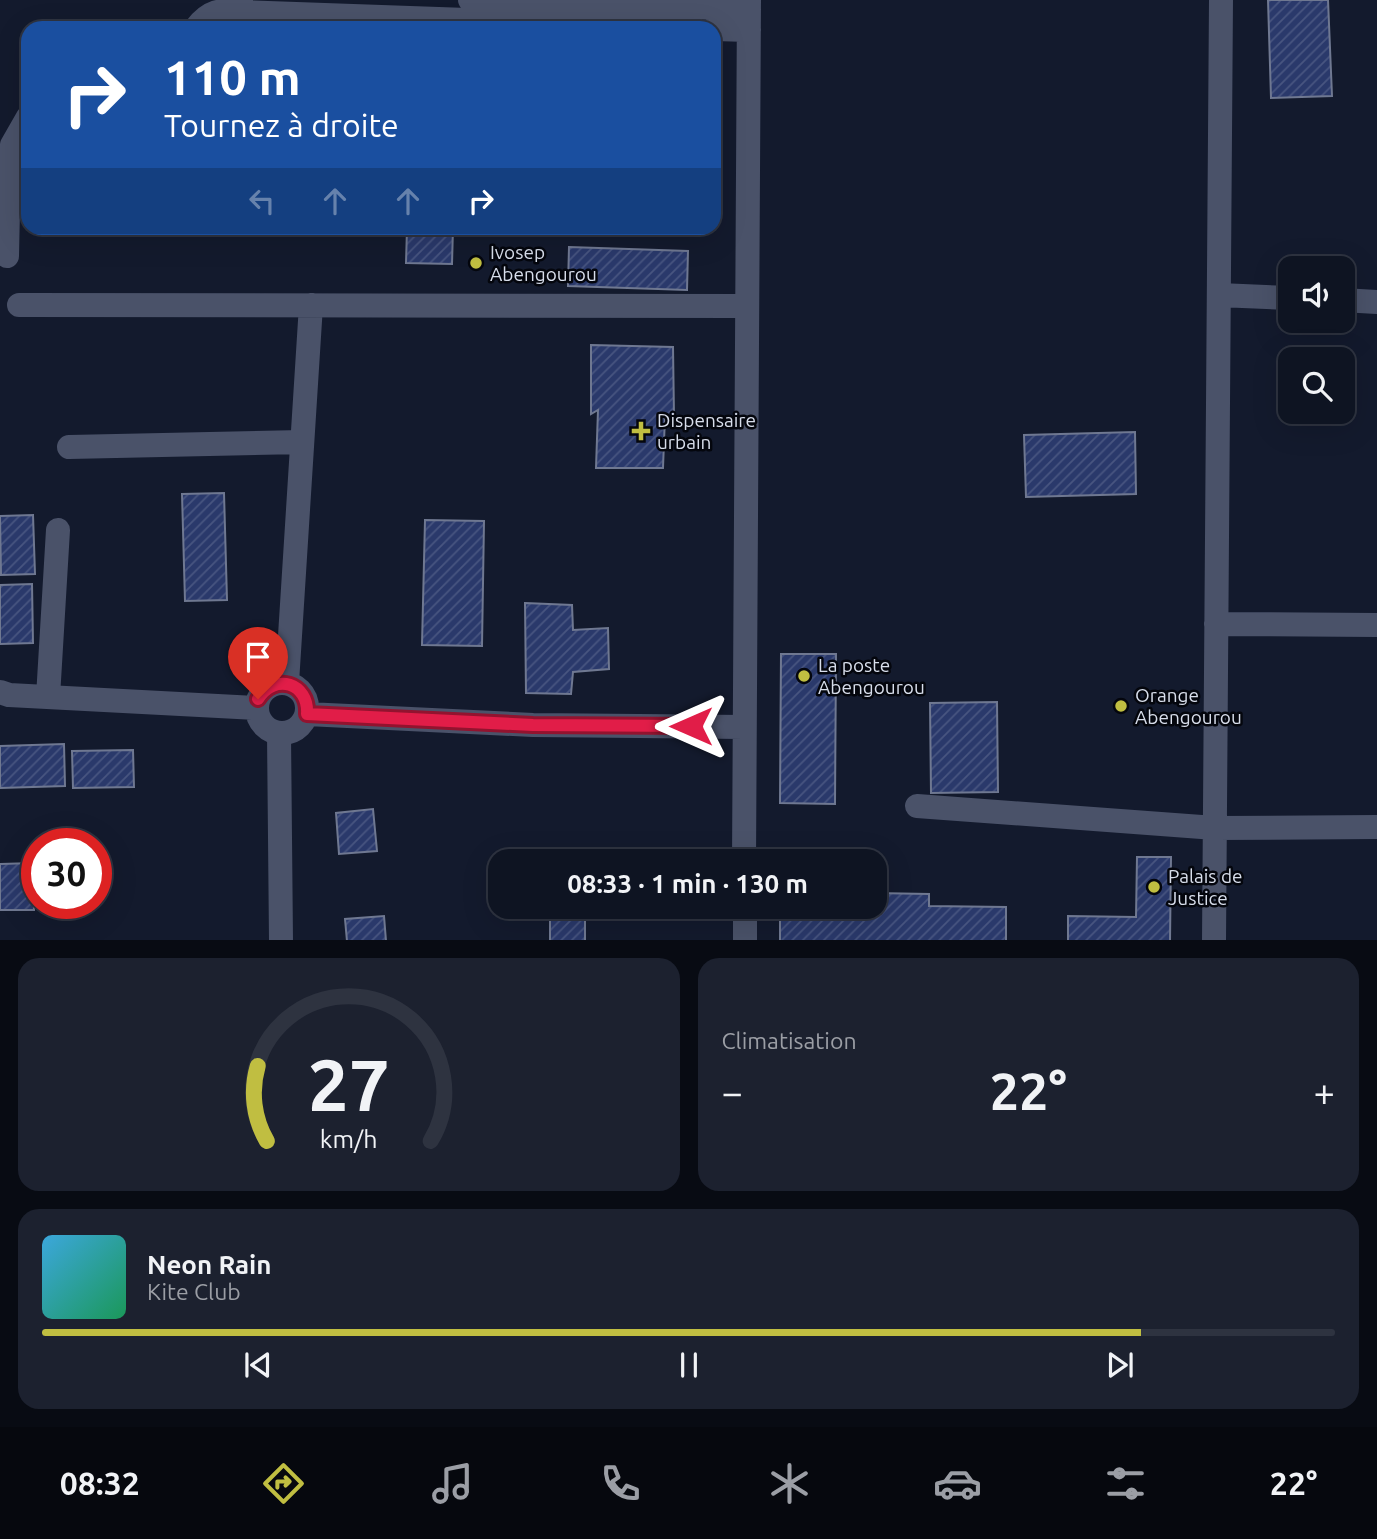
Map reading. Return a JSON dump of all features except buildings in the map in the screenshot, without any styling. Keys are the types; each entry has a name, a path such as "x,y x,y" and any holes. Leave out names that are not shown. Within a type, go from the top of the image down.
{"street":[{"path":"1214,940 1222,0"},
{"path":"203,21 211,13 221,9 241,6 684,18 749,13"},
{"path":"721,26 749,13"},
{"path":"744,849 749,13"},
{"path":"7,256 9,161 12,145 21,129"},
{"path":"1219,295 1278,297"},
{"path":"1355,301 1377,302"},
{"path":"19,305 747,306"},
{"path":"287,683 311,305"},
{"path":"69,447 302,442"},
{"path":"48,697 58,530"},
{"path":"1216,624 1377,625"},
{"path":"287,683 299,688 306,697 307,714 298,729 279,734 264,726 257,708 258,699 270,686 287,683"},
{"path":"0,692 257,708"},
{"path":"307,714 533,725 744,727"},
{"path":"279,734 281,940"},
{"path":"916,806 1215,828 1377,827"},
{"path":"745,919 745,940"}],"place":[{"name":"Ivosep Abengourou","path":"476,263"},
{"name":"Dispensaire urbain","path":"641,431"},
{"name":"La poste Abengourou","path":"804,676"},
{"name":"Orange Abengourou","path":"1121,706"},
{"name":"Palais de Justice","path":"1154,887"}],"route":[{"path":"258,699 270,686 287,683 299,688 306,697 307,714 533,725 691,726"}]}
